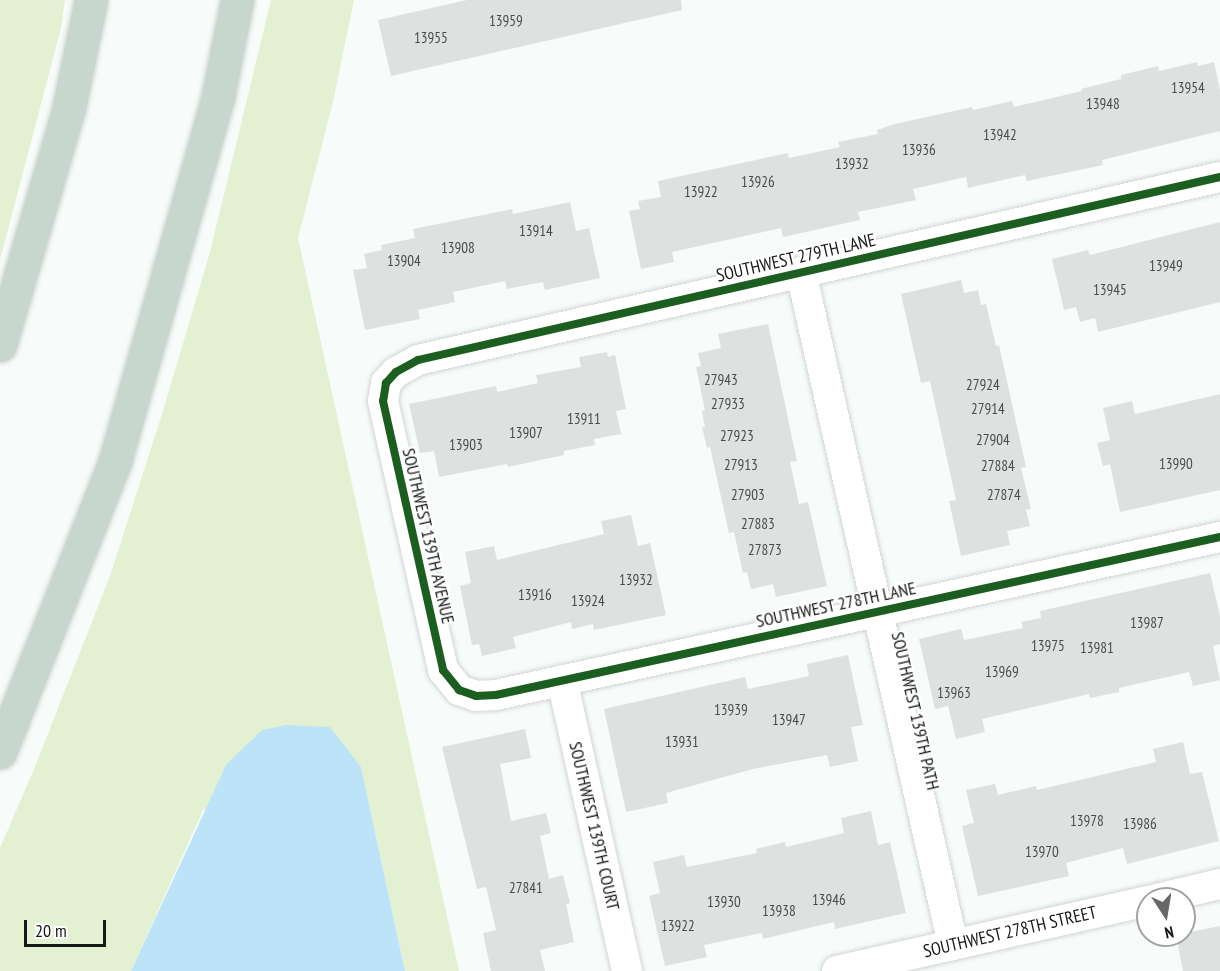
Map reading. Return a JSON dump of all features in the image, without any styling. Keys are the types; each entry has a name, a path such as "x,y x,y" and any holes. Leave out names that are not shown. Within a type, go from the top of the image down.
{"highway":[{"path":"0,345 69,107 91,0"},
{"path":"0,752 116,461 218,96 237,0"}],"street":[{"name":"SOUTHWEST 279TH LANE","path":"386,383 396,372 418,360 1220,177"},
{"name":"SOUTHWEST 139TH PATH","path":"801,272 953,945"},
{"name":"SOUTHWEST 139TH AVENUE","path":"386,383 382,402 443,670 459,690"},
{"name":"SOUTHWEST 278TH LANE","path":"459,690 476,696 496,695 1220,537"},
{"name":"SOUTHWEST 139TH COURT","path":"562,680 627,971"},
{"path":"1196,890 1220,885"},
{"name":"SOUTHWEST 278TH STREET","path":"837,971 1136,904"}],"green space":[{"path":"0,0 65,0 61,28 0,260"},
{"path":"271,0 354,0 333,102 298,238 459,971 405,971 361,767 203,810 131,971 0,971 0,848 34,769 110,576 163,411 210,252"}],"water":[{"path":"286,725 330,727 361,767 405,971 131,971 226,765 262,730"}],"building":[{"path":"467,0 681,0 682,10 391,76 378,20"},
{"path":"1197,62 1198,66 1214,62 1220,91 1220,131 1102,160 1103,165 1027,181 1025,175 968,188 966,177 913,189 916,200 858,212 860,220 783,237 781,228 672,252 674,262 641,269 629,211 640,209 638,201 661,197 658,181 788,153 789,158 840,147 838,142 878,134 877,130 895,124 972,107 973,110 1012,101 1014,107 1082,91 1081,89 1121,79 1121,75 1158,66 1159,71"},
{"path":"570,202 576,231 589,228 600,278 545,290 543,282 507,289 505,281 453,292 455,302 418,310 420,319 365,330 353,270 367,268 364,254 382,250 381,245 415,238 413,229 512,209 513,214"},
{"path":"1220,222 1220,302 1098,332 1095,318 1080,322 1076,307 1064,310 1052,259 1088,250 1090,255"},
{"path":"961,280 964,293 978,290 981,305 986,304 996,346 999,345 1026,467 1021,468 1031,509 1026,510 1030,526 1007,531 1010,545 961,556 949,501 956,500 930,381 921,383 901,294"},
{"path":"768,324 797,461 790,462 799,504 808,502 827,586 776,597 773,584 751,589 747,572 743,573 734,532 729,533 710,447 707,448 702,427 705,427 702,411 705,410 696,367 701,366 698,353 721,348 718,334"},
{"path":"607,352 608,357 615,355 626,409 616,411 621,434 594,439 595,445 564,451 564,455 508,467 507,464 439,477 434,451 420,453 409,404 496,386 497,392 538,383 536,375 581,367 579,357"},
{"path":"1220,394 1220,490 1120,512 1110,464 1103,466 1097,443 1110,440 1103,408 1132,401 1135,414"},
{"path":"631,515 638,546 650,543 666,615 594,630 593,624 572,629 571,622 513,637 516,648 482,656 479,644 472,645 460,586 471,583 465,552 494,546 497,560 604,534 601,521"},
{"path":"1210,573 1220,616 1220,644 1213,646 1220,680 1193,686 1189,672 1119,688 1119,692 1090,698 1089,694 982,719 985,732 956,739 948,706 935,709 919,639 961,629 964,640 1023,628 1021,622 1041,618 1040,611"},
{"path":"848,655 863,725 851,727 858,761 830,767 827,755 753,769 666,793 668,803 626,812 604,709 745,677 748,689 809,676 807,664"},
{"path":"525,729 531,758 500,764 511,821 546,813 551,833 540,836 549,879 563,875 570,903 566,904 574,942 540,950 545,971 491,971 483,933 496,930 486,887 477,889 442,747"},
{"path":"1183,742 1190,774 1202,772 1219,841 1127,864 1123,848 1066,863 1069,876 978,896 962,826 974,823 966,790 995,784 998,795 1036,786 1037,790 1156,762 1153,749"},
{"path":"871,811 878,845 890,842 906,913 835,929 834,922 763,939 762,933 704,945 707,957 665,966 649,896 660,893 653,862 684,855 687,867 757,853 756,849 785,842 786,847 844,833 841,818"},
{"path":"1220,926 1220,971 1183,971 1178,947 1196,947 1196,931"}],"cycle path":[{"path":"1220,177 418,360 396,372 386,383 383,401 443,670 459,690 476,696 496,695 1220,537"}]}
